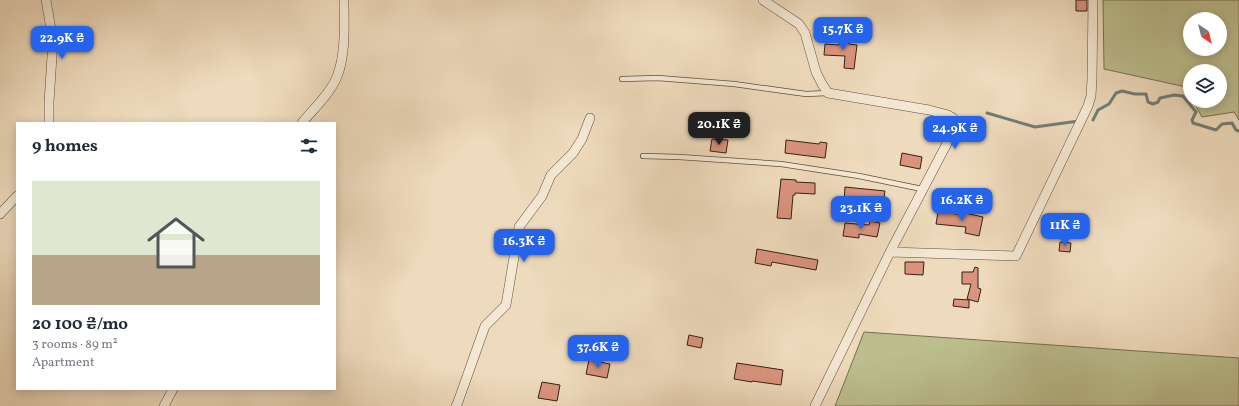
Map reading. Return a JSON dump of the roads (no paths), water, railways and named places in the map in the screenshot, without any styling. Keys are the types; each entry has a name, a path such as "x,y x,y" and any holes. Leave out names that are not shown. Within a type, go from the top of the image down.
{"street":[{"path":"46,0 53,41 49,102 50,122"},
{"path":"303,122 327,94 338,75 343,55 344,0"},
{"path":"763,0 799,24 805,33 816,72 828,93 929,110 948,115 953,118 955,124 954,130 890,252 815,406"},
{"path":"890,252 1016,256 1088,106 1091,96 1092,79 1093,0"},
{"path":"456,406 485,326 506,305 519,227 542,196 551,175 573,152 582,139 590,118"},
{"path":"0,214 16,197"},
{"path":"164,406 173,390"}],"lane":[{"path":"622,79 658,78 734,84 806,94 828,93"},
{"path":"643,156 781,164 859,176 922,189"}],"waterway":[{"path":"1093,120 1098,110 1109,104 1116,93 1122,91 1135,94 1146,94 1148,102 1153,104 1158,102 1160,98 1174,95 1183,96 1196,112 1192,120 1193,123 1216,130 1222,124 1232,123 1236,130 1239,131"},
{"path":"987,113 1035,127 1079,121"}]}
